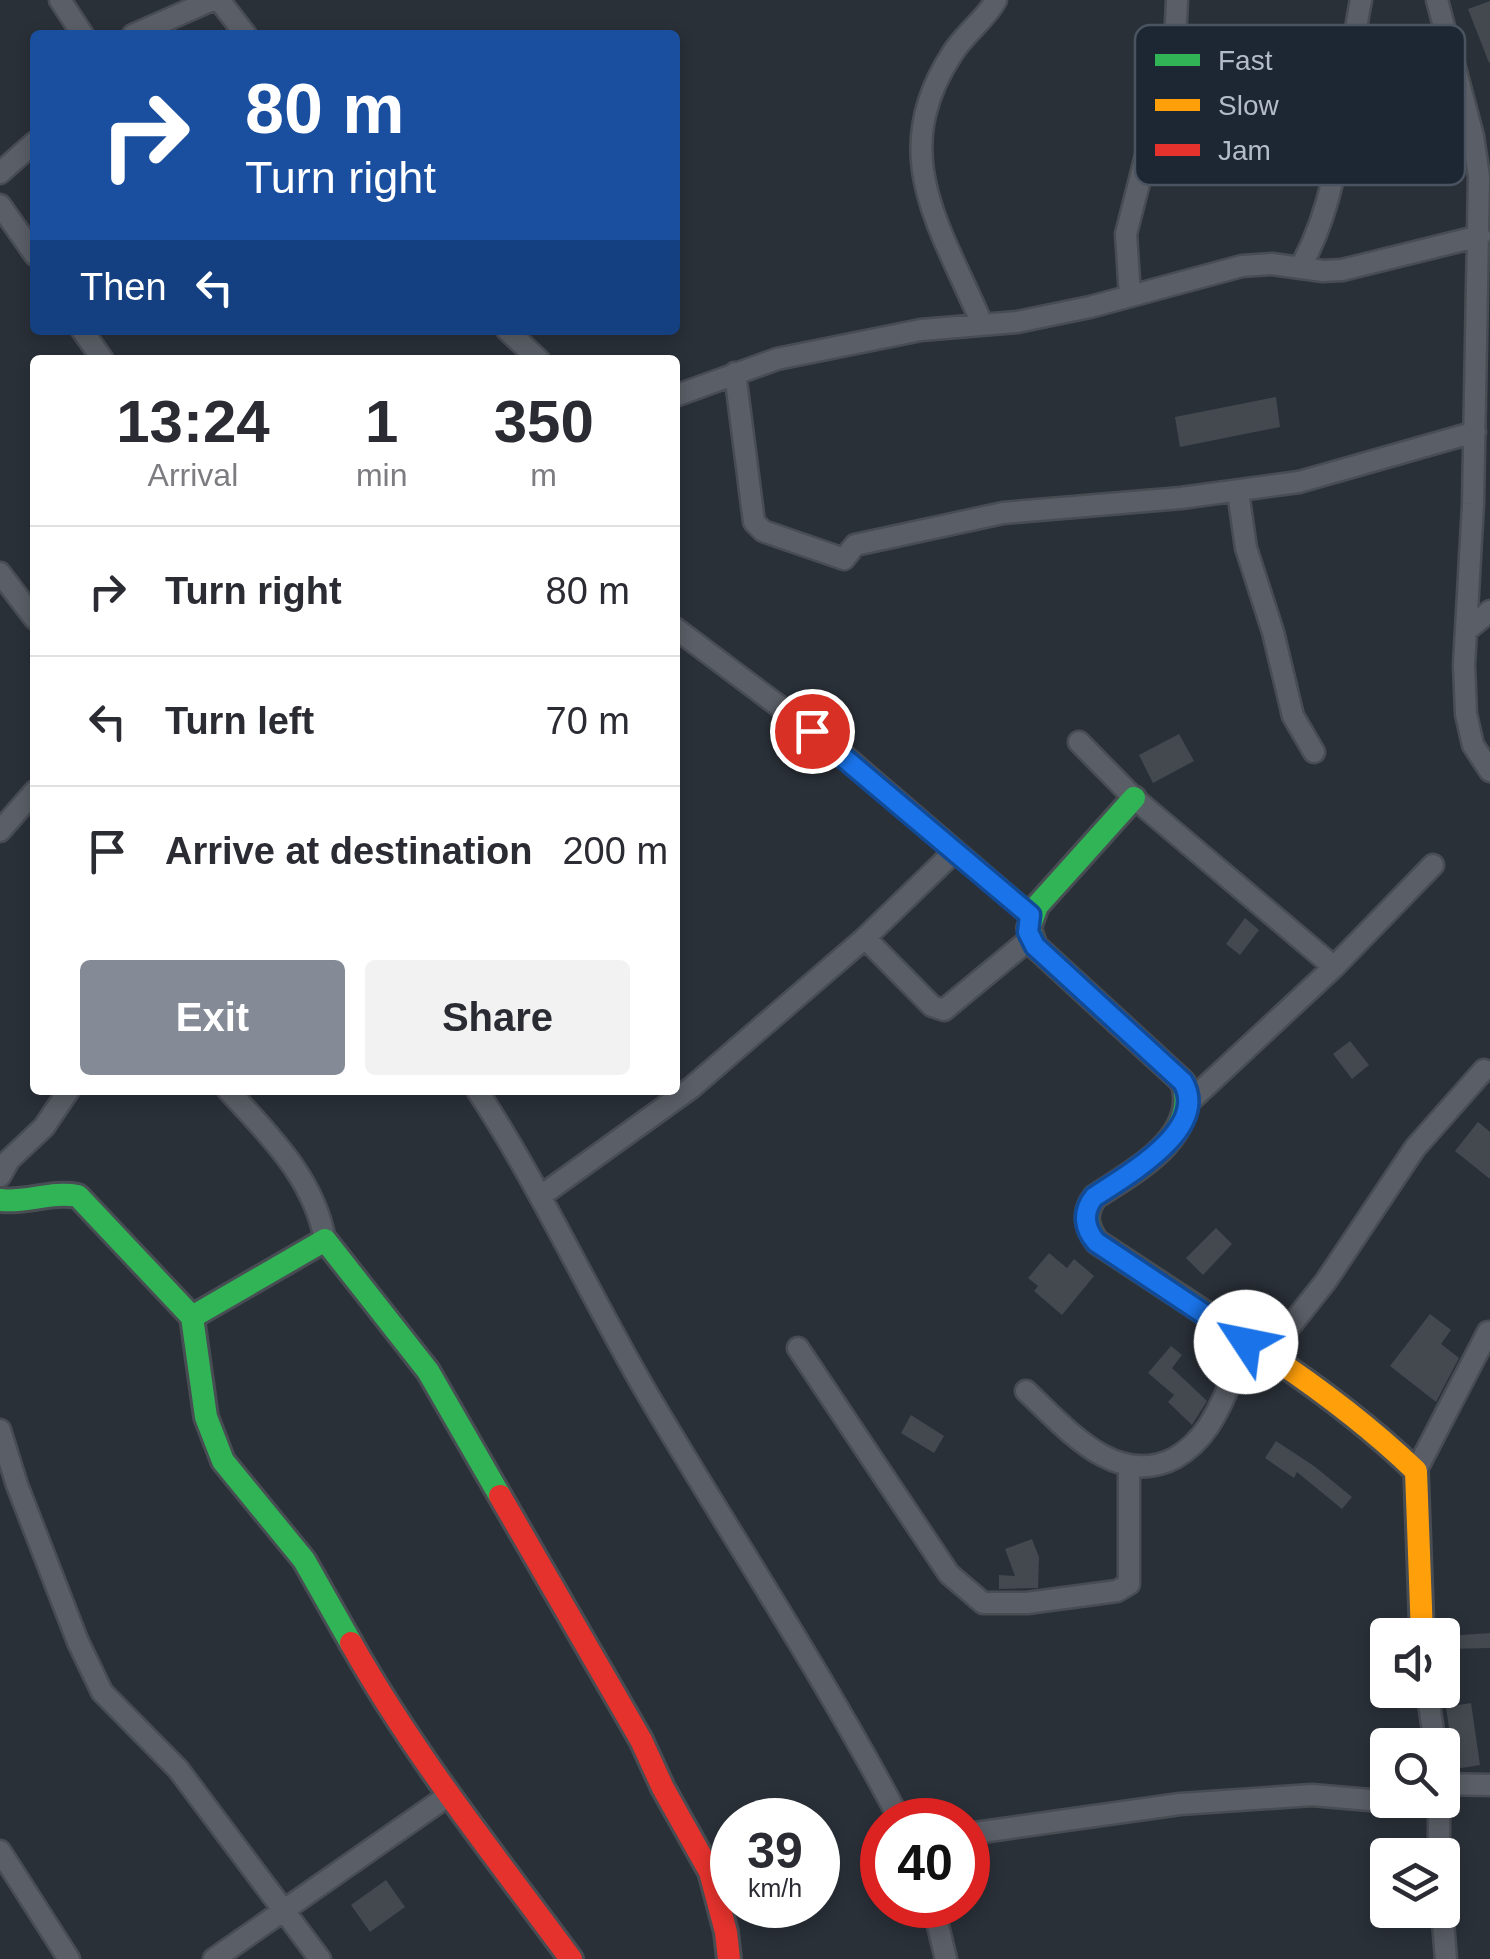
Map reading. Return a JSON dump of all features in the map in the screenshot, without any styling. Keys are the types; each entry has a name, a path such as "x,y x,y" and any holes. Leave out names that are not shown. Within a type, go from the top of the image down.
{"street":[{"path":"60,0 80,30"},
{"path":"141,30 212,0"},
{"path":"220,0 242,30"},
{"path":"982,324 924,187 918,154 920,129 950,56 996,0"},
{"path":"1176,25 1177,0"},
{"path":"1357,25 1361,0"},
{"path":"1437,0 1444,25"},
{"path":"1465,106 1479,178 1480,236 1466,714 1472,745 1490,770"},
{"path":"0,173 30,146"},
{"path":"1130,296 1126,234 1138,185"},
{"path":"1300,268 1316,234 1331,185"},
{"path":"0,205 30,248"},
{"path":"680,394 777,359 921,330 1018,322 1242,266 1272,264 1342,270 1480,236"},
{"path":"512,335 534,355"},
{"path":"735,373 754,522 763,530 844,559 855,544 1004,513 1238,492 1299,482 1476,432"},
{"path":"1238,492 1246,548 1273,632 1293,716 1314,752"},
{"path":"0,573 30,612"},
{"path":"1466,631 1490,611"},
{"path":"680,632 839,751 955,851 1030,926 1035,946 1183,1082 1189,1102 1180,1128 1152,1156 1088,1204 1086,1224 1096,1242 1246,1342 1269,1353 1384,1440 1416,1471"},
{"path":"1079,742 1134,798 1334,967"},
{"path":"0,830 30,797"},
{"path":"865,938 932,1006 944,1010 1030,926 1134,798"},
{"path":"542,1194 741,1049 955,851"},
{"path":"1189,1102 1334,967 1433,865"},
{"path":"1269,1353 1326,1281 1415,1148 1488,1070"},
{"path":"0,1176 9,1160 44,1127 66,1095"},
{"path":"233,1095 279,1145 304,1183 320,1218 324,1240 428,1371 642,1740 663,1788 710,1872 729,1959"},
{"path":"480,1095 542,1194 598,1307 805,1651 888,1798"},
{"path":"0,1200 11,1202 53,1192 78,1196 192,1317 206,1417 223,1462 304,1560 375,1686 570,1959"},
{"path":"192,1317 324,1240"},
{"path":"1421,1618 1416,1471 1488,1332"},
{"path":"1026,1392 1076,1437 1111,1460 1129,1468 1149,1468 1196,1444 1218,1407 1246,1342"},
{"path":"798,1348 949,1574 983,1603 1027,1603 1117,1591 1128,1584 1129,1468"},
{"path":"0,1430 78,1642 102,1692 125,1718 154,1741 178,1770 320,1959"},
{"path":"1460,1785 1490,1786"},
{"path":"214,1959 450,1796"},
{"path":"990,1831 1180,1804 1312,1796 1370,1799"},
{"path":"0,1850 69,1959"},
{"path":"939,1928 946,1959"},
{"path":"1443,1928 1446,1959"}],"building":[{"path":"1490,1 1490,62 1489,63 1468,9"},
{"path":"1276,397 1280,427 1180,447 1175,417"},
{"path":"1179,734 1194,761 1153,783 1139,755"},
{"path":"1245,918 1259,930 1240,955 1226,944"},
{"path":"1350,1041 1369,1065 1352,1079 1333,1054"},
{"path":"1478,1122 1490,1132 1490,1179 1455,1151"},
{"path":"1216,1228 1232,1244 1203,1275 1186,1258"},
{"path":"1049,1253 1067,1268 1074,1259 1094,1276 1062,1315 1034,1291 1038,1286 1028,1278"},
{"path":"1430,1314 1451,1330 1441,1344 1459,1358 1436,1402 1390,1366"},
{"path":"1171,1346 1182,1355 1172,1368 1207,1401 1192,1425 1168,1402 1174,1395 1148,1373"},
{"path":"911,1415 944,1436 934,1453 901,1433"},
{"path":"1276,1441 1352,1497 1342,1509 1297,1472 1294,1478 1265,1458"},
{"path":"1032,1539 1039,1557 1038,1588 999,1589 999,1575 1015,1576 1005,1549"},
{"path":"1490,1633 1490,1648 1460,1649 1460,1635"},
{"path":"1471,1703 1480,1765 1460,1768 1460,1728 1449,1728 1446,1708 1460,1708"},
{"path":"386,1880 405,1907 370,1932 351,1905"}],"traffic: fast":[{"path":"1134,798 1037,906 1029,928 1035,946 1183,1082 1186,1102 1173,1136 1144,1164 1095,1197 1087,1214 1088,1225 1097,1242 1255,1346"},
{"path":"0,1200 78,1196 192,1317 206,1417 223,1461 304,1560 351,1643"},
{"path":"192,1317 325,1240 428,1371 500,1496"}],"traffic: slow":[{"path":"1255,1346 1338,1405 1416,1471 1421,1618"}],"traffic: jam":[{"path":"500,1496 641,1740 710,1872 729,1959"},
{"path":"351,1643 428,1765 571,1959"}],"route":[{"path":"812,731 1030,915 1028,932 1035,946 1183,1082 1189,1102 1188,1115 1180,1128 1152,1156 1094,1197 1088,1204 1086,1224 1096,1242 1246,1342"}]}
